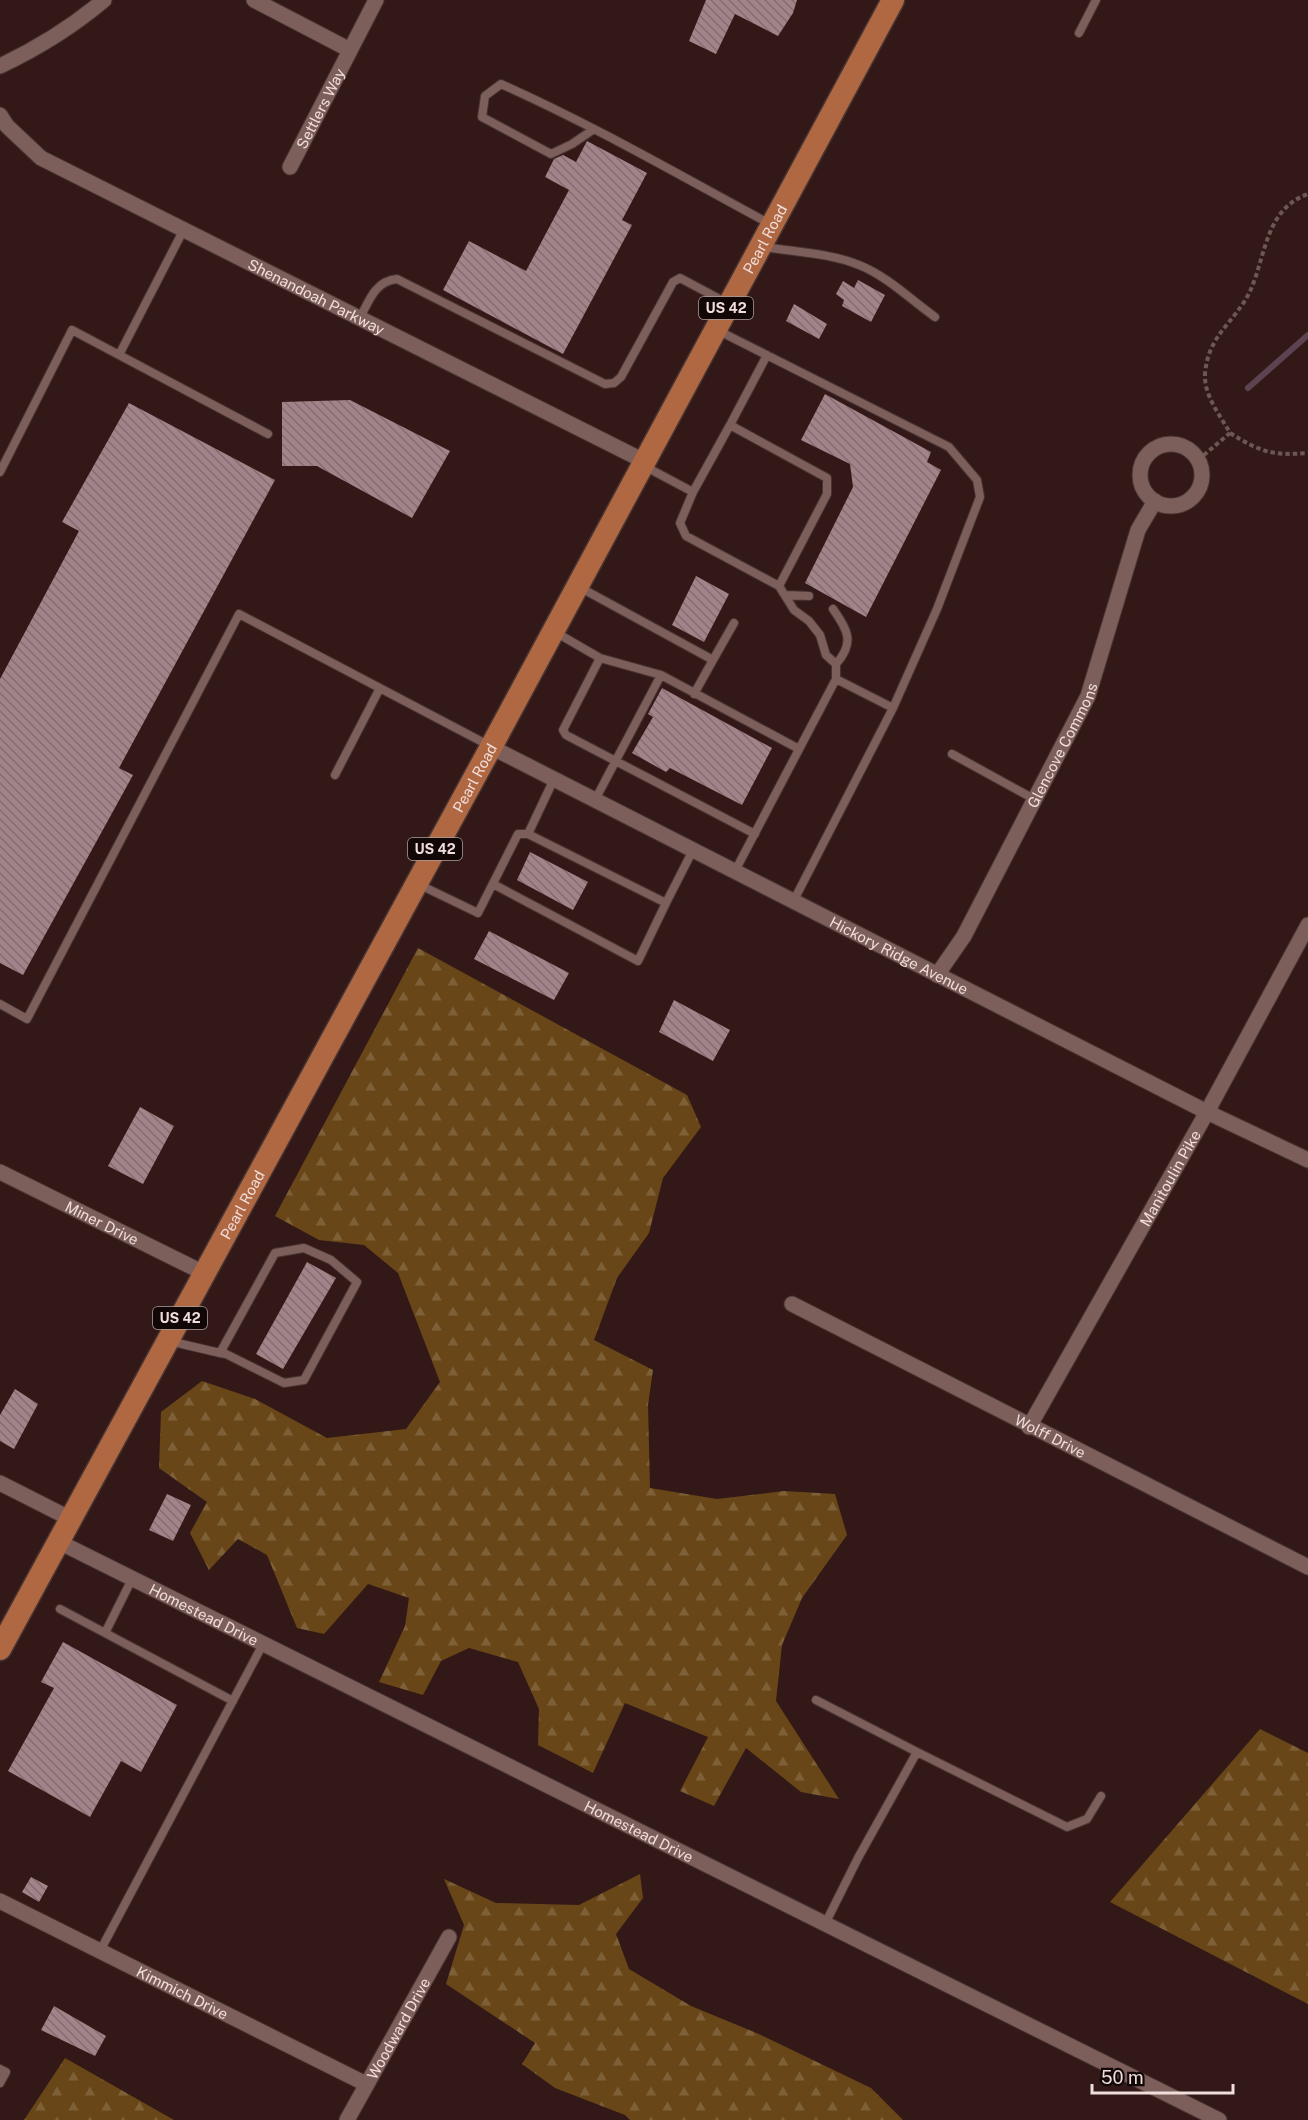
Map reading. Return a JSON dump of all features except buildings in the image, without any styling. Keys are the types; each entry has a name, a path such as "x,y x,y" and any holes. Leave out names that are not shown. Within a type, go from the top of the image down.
{"main road":[{"name":"Pearl Road","path":"0,1649 417,884 893,0"}],"street":[{"path":"0,66 62,33 104,0"},
{"name":"Settlers Way","path":"254,0 350,50"},
{"name":"Settlers Way","path":"290,167 376,0"},
{"name":"Shenandoah Parkway","path":"0,115 7,126 41,158 643,463"},
{"path":"1180,446 1198,460 1202,478 1194,496 1175,506 1155,501 1143,487 1141,468 1151,452 1160,447 1180,446"},
{"name":"Glencove Commons","path":"937,975 964,936 1088,696 1138,530 1155,501"},
{"name":"Hickory Ridge Avenue","path":"491,747 1207,1112 1308,1160"},
{"name":"Manitoulin Pike","path":"1029,1427 1207,1112 1308,925"},
{"name":"Miner Drive","path":"0,1172 204,1273"},
{"name":"Wolff Drive","path":"792,1304 1029,1427 1308,1567"},
{"path":"0,1483 71,1519"},
{"name":"Homestead Drive","path":"58,1542 1219,2120"},
{"name":"Kimmich Drive","path":"0,1901 366,2084"},
{"name":"Woodward Drive","path":"346,2120 449,1936"}],"lane":[{"path":"1079,33 1096,0"},
{"path":"594,129 573,144 551,154 482,117 485,96 501,84 594,129 772,224"},
{"path":"119,355 184,229"},
{"path":"760,247 836,257 858,264 873,271 935,317"},
{"path":"360,318 376,288 388,280 397,279 605,384 614,383 621,377 674,282 680,278 688,280 729,304"},
{"path":"715,329 949,447 977,480 980,497 937,609 893,708 793,902"},
{"path":"0,472 72,330 268,434"},
{"path":"767,355 693,492 680,523 686,536 779,586 794,610 809,621 820,635 826,655 836,664"},
{"path":"729,425 827,478 827,494 779,586"},
{"path":"643,463 693,492"},
{"path":"577,586 713,660"},
{"path":"786,595 809,596"},
{"path":"735,871 836,679 836,664 847,652 847,636 843,624 833,609"},
{"path":"0,1004 27,1019 239,614 491,747"},
{"path":"694,694 734,622"},
{"path":"553,631 600,658 661,675 800,749"},
{"path":"600,658 563,730 566,735 755,834"},
{"path":"595,801 661,675"},
{"path":"836,679 893,708"},
{"path":"335,775 380,688"},
{"path":"952,754 1034,799"},
{"path":"528,834 554,779"},
{"path":"417,884 478,913 518,834 528,834 666,903"},
{"path":"493,884 638,961 693,850"},
{"path":"168,1341 220,1353 284,1383 304,1380 357,1282 331,1260 304,1248 275,1253 220,1353"},
{"path":"105,1633 132,1579"},
{"path":"60,1609 233,1701"},
{"path":"100,1951 263,1644"},
{"path":"816,1700 1067,1827 1087,1818 1101,1796"},
{"path":"825,1924 916,1752"},
{"path":"0,2070 6,2072 0,2083"}],"path":[{"path":"1308,194 1289,205 1263,244 1255,275 1244,301 1223,326 1210,351 1205,374 1207,392 1230,433 1260,451 1273,455 1308,453"},
{"path":"1198,460 1230,433"}],"green space":[{"path":"418,948 687,1095 701,1127 663,1178 649,1233 617,1278 594,1340 653,1370 648,1405 650,1488 717,1499 784,1491 835,1494 847,1535 802,1598 782,1645 776,1701 839,1799 801,1792 746,1748 714,1806 680,1791 708,1737 625,1703 593,1773 538,1745 539,1709 518,1662 469,1648 441,1661 423,1695 379,1682 405,1626 409,1598 368,1584 324,1634 297,1628 267,1555 238,1539 209,1570 190,1533 207,1502 159,1468 161,1412 202,1381 255,1399 327,1438 406,1429 440,1382 398,1273 364,1245 319,1240 275,1216"},
{"path":"1260,1729 1308,1753 1308,2004 1110,1902"},
{"path":"640,1874 643,1898 616,1934 629,1969 691,2006 759,2034 871,2088 903,2120 630,2120 625,2115 555,2088 522,2064 535,2043 446,1984 464,1925 444,1879 496,1903 579,1905"},
{"path":"65,2058 174,2120 24,2120"}],"waterway":[{"path":"1248,388 1308,335"}]}
